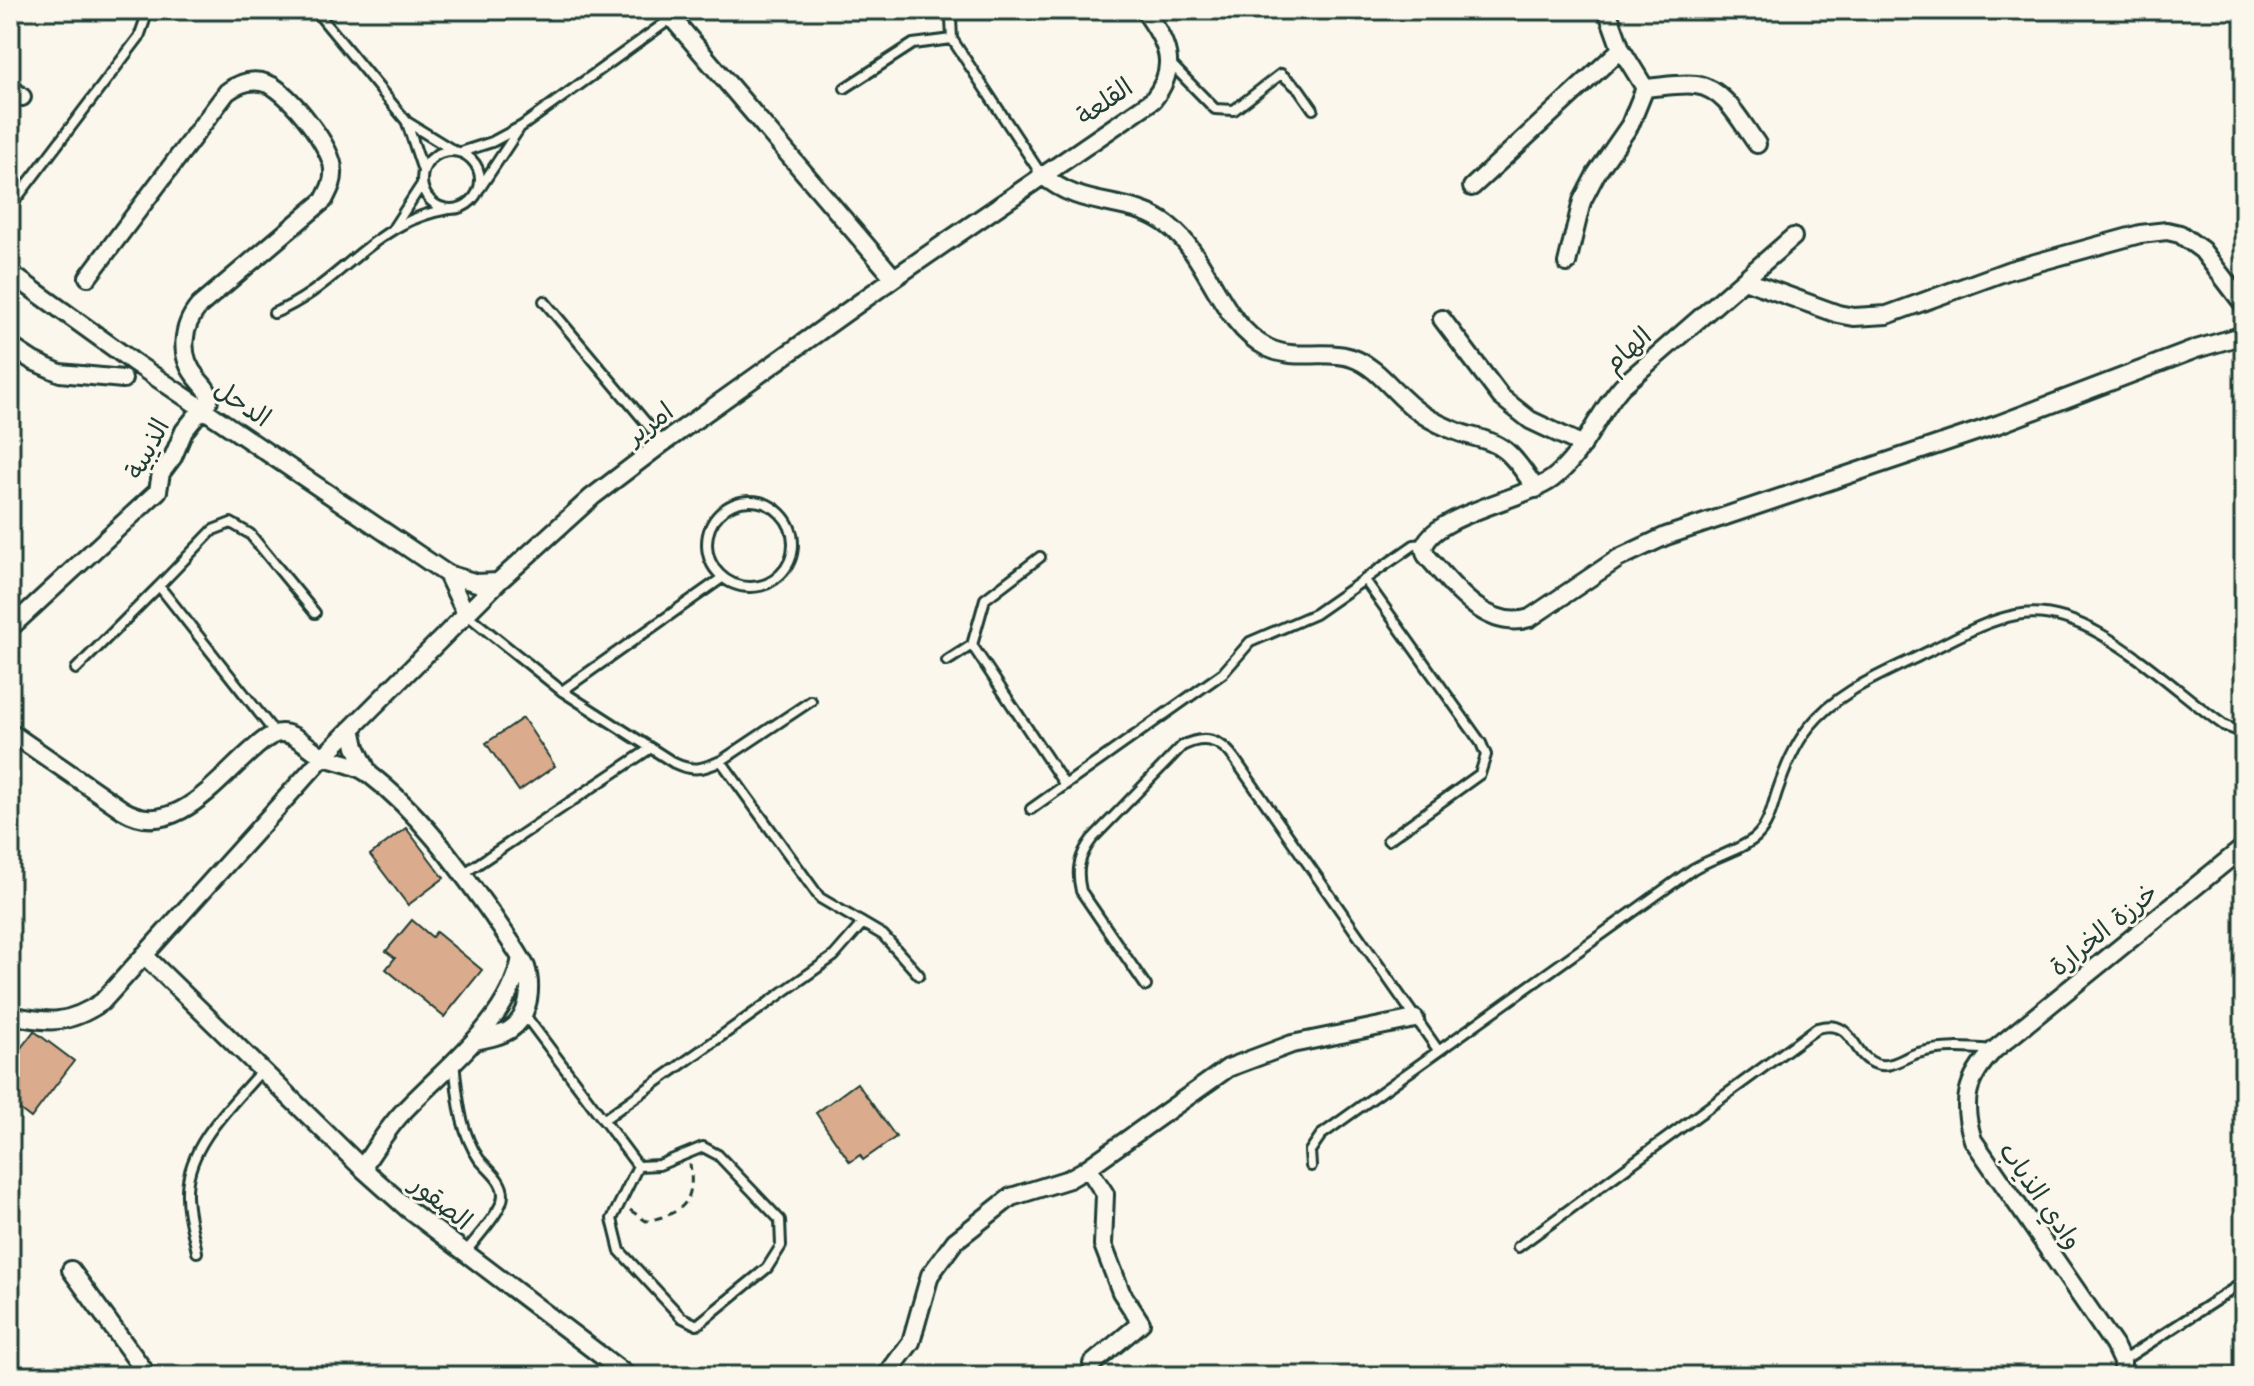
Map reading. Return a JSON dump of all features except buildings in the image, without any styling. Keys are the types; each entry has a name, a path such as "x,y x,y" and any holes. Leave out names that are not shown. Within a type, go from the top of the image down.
{"street":[{"path":"1144,10 1160,35 1169,62"},
{"path":"1607,10 1621,49 1645,88"},
{"path":"677,14 894,278"},
{"path":"1472,187 1621,49"},
{"name":"القلعة","path":"1041,174 1153,100 1167,76 1169,62"},
{"path":"88,277 227,92 236,86 256,81 276,88 284,96 330,153 334,169 331,185 324,200 190,317 184,336 185,350 192,371 208,392 209,400 203,407"},
{"path":"1645,88 1695,84 1711,91 1732,108 1757,144"},
{"path":"1567,263 1582,201 1596,174 1630,125 1645,88"},
{"path":"1041,174 1070,194 1144,212 1166,223 1185,241 1237,321 1258,342 1283,353 1334,354 1360,361 1377,372 1421,414 1505,450 1536,489"},
{"name":"امرير","path":"324,756 498,582 592,497 1041,174"},
{"path":"1744,280 1838,314 1879,316 1903,311 2010,270 2140,234 2167,231 2180,234 2202,250 2244,305"},
{"name":"الهام","path":"1424,544 1428,537 1455,520 1536,489 1563,470 1583,445 1599,414 1622,386 1793,237"},
{"name":"الدحل","path":"10,273 132,361 447,574"},
{"path":"1442,319 1501,397 1530,420 1583,445"},
{"path":"1424,544 1426,555 1476,606 1498,619 1530,618 1619,558 1666,536 1999,424 2196,349 2244,335"},
{"path":"10,346 60,373 123,379"},
{"name":"الذيبية","path":"10,628 158,491 161,473 173,457 184,431 203,407"},
{"path":"447,574 477,583 498,582"},
{"path":"447,574 466,614"},
{"path":"352,728 356,747 369,774"},
{"path":"10,732 123,810 149,821 163,819 183,810 255,747 276,734 291,735 324,756 369,774 423,825 463,874 521,958 530,985 524,1014 514,1028 474,1041"},
{"path":"10,1015 47,1022 67,1020 86,1013 102,1002 324,756"},
{"name":"خرزة الخرارة","path":"1994,1050 2244,847"},
{"name":"الصقور","path":"144,955 408,1209 628,1376"},
{"path":"362,1168 402,1113 474,1041 510,993 521,958"},
{"path":"886,1376 911,1342 930,1275 955,1241 1011,1197 1069,1179 1088,1168 1228,1068 1292,1044 1415,1019"},
{"name":"وادي الذياب","path":"1994,1050 1980,1064 1966,1101 1967,1121 1973,1140 2104,1331 2122,1369"},
{"path":"1088,1168 1105,1194 1103,1245 1121,1292 1141,1323 1092,1364"},
{"path":"71,1270 148,1376"}],"lane":[{"path":"10,207 139,37 145,10"},
{"path":"315,10 407,122 475,163 480,181 478,191"},
{"path":"955,10 951,19 952,39 1041,174"},
{"path":"423,171 435,155 492,142 522,126 677,14"},
{"path":"845,88 913,44 952,39"},
{"path":"1169,62 1215,109 1234,110 1281,74 1299,89 1313,109"},
{"path":"391,231 422,184 423,171 407,122"},
{"path":"274,313 311,295 391,231 418,217 463,207 478,191 522,126"},
{"path":"422,184 431,201 448,209"},
{"path":"544,301 663,443"},
{"path":"743,501 768,504 786,520 794,544 787,568 769,584 745,588 722,578 709,557 708,533 721,512 743,501"},
{"path":"76,669 213,530 231,523 250,534 315,613"},
{"path":"1031,809 1223,673 1250,642 1315,614 1414,545 1424,544"},
{"path":"947,661 972,645 985,599 1040,557"},
{"path":"562,691 722,578"},
{"path":"1365,580 1481,743 1486,755 1480,774 1388,840"},
{"path":"159,586 276,734"},
{"path":"466,614 562,691 689,770 702,770 721,761 811,701"},
{"path":"1311,1166 1310,1151 1316,1139 1693,869 1741,847 1757,836 1767,821 1798,743 1832,704 1861,684 1962,635 2015,615 2043,614 2075,620 2092,628 2225,726 2244,733"},
{"path":"972,645 1065,785"},
{"path":"1146,986 1081,891 1079,863 1083,850 1092,839 1182,746 1205,739 1227,748 1438,1050"},
{"path":"463,874 651,748"},
{"path":"721,761 820,898 883,935 919,975"},
{"path":"603,1120 834,956 862,924"},
{"path":"524,1014 638,1166"},
{"path":"1518,1247 1817,1028 1833,1026 1841,1029 1866,1058 1879,1065 1893,1064 1919,1052 1938,1049 1994,1050"},
{"path":"454,1061 465,1134 482,1162 498,1180 503,1196 497,1211 465,1253"},
{"path":"197,1252 187,1197 191,1168 218,1122 262,1070"},
{"path":"703,1147 718,1155 780,1220 781,1246 767,1268 697,1325 681,1317 620,1251 612,1219 638,1166 659,1165 703,1147"},
{"path":"2122,1369 2244,1282"}],"path":[{"path":"619,1202 646,1221 669,1216 683,1207 690,1196 693,1181 689,1153"}]}
